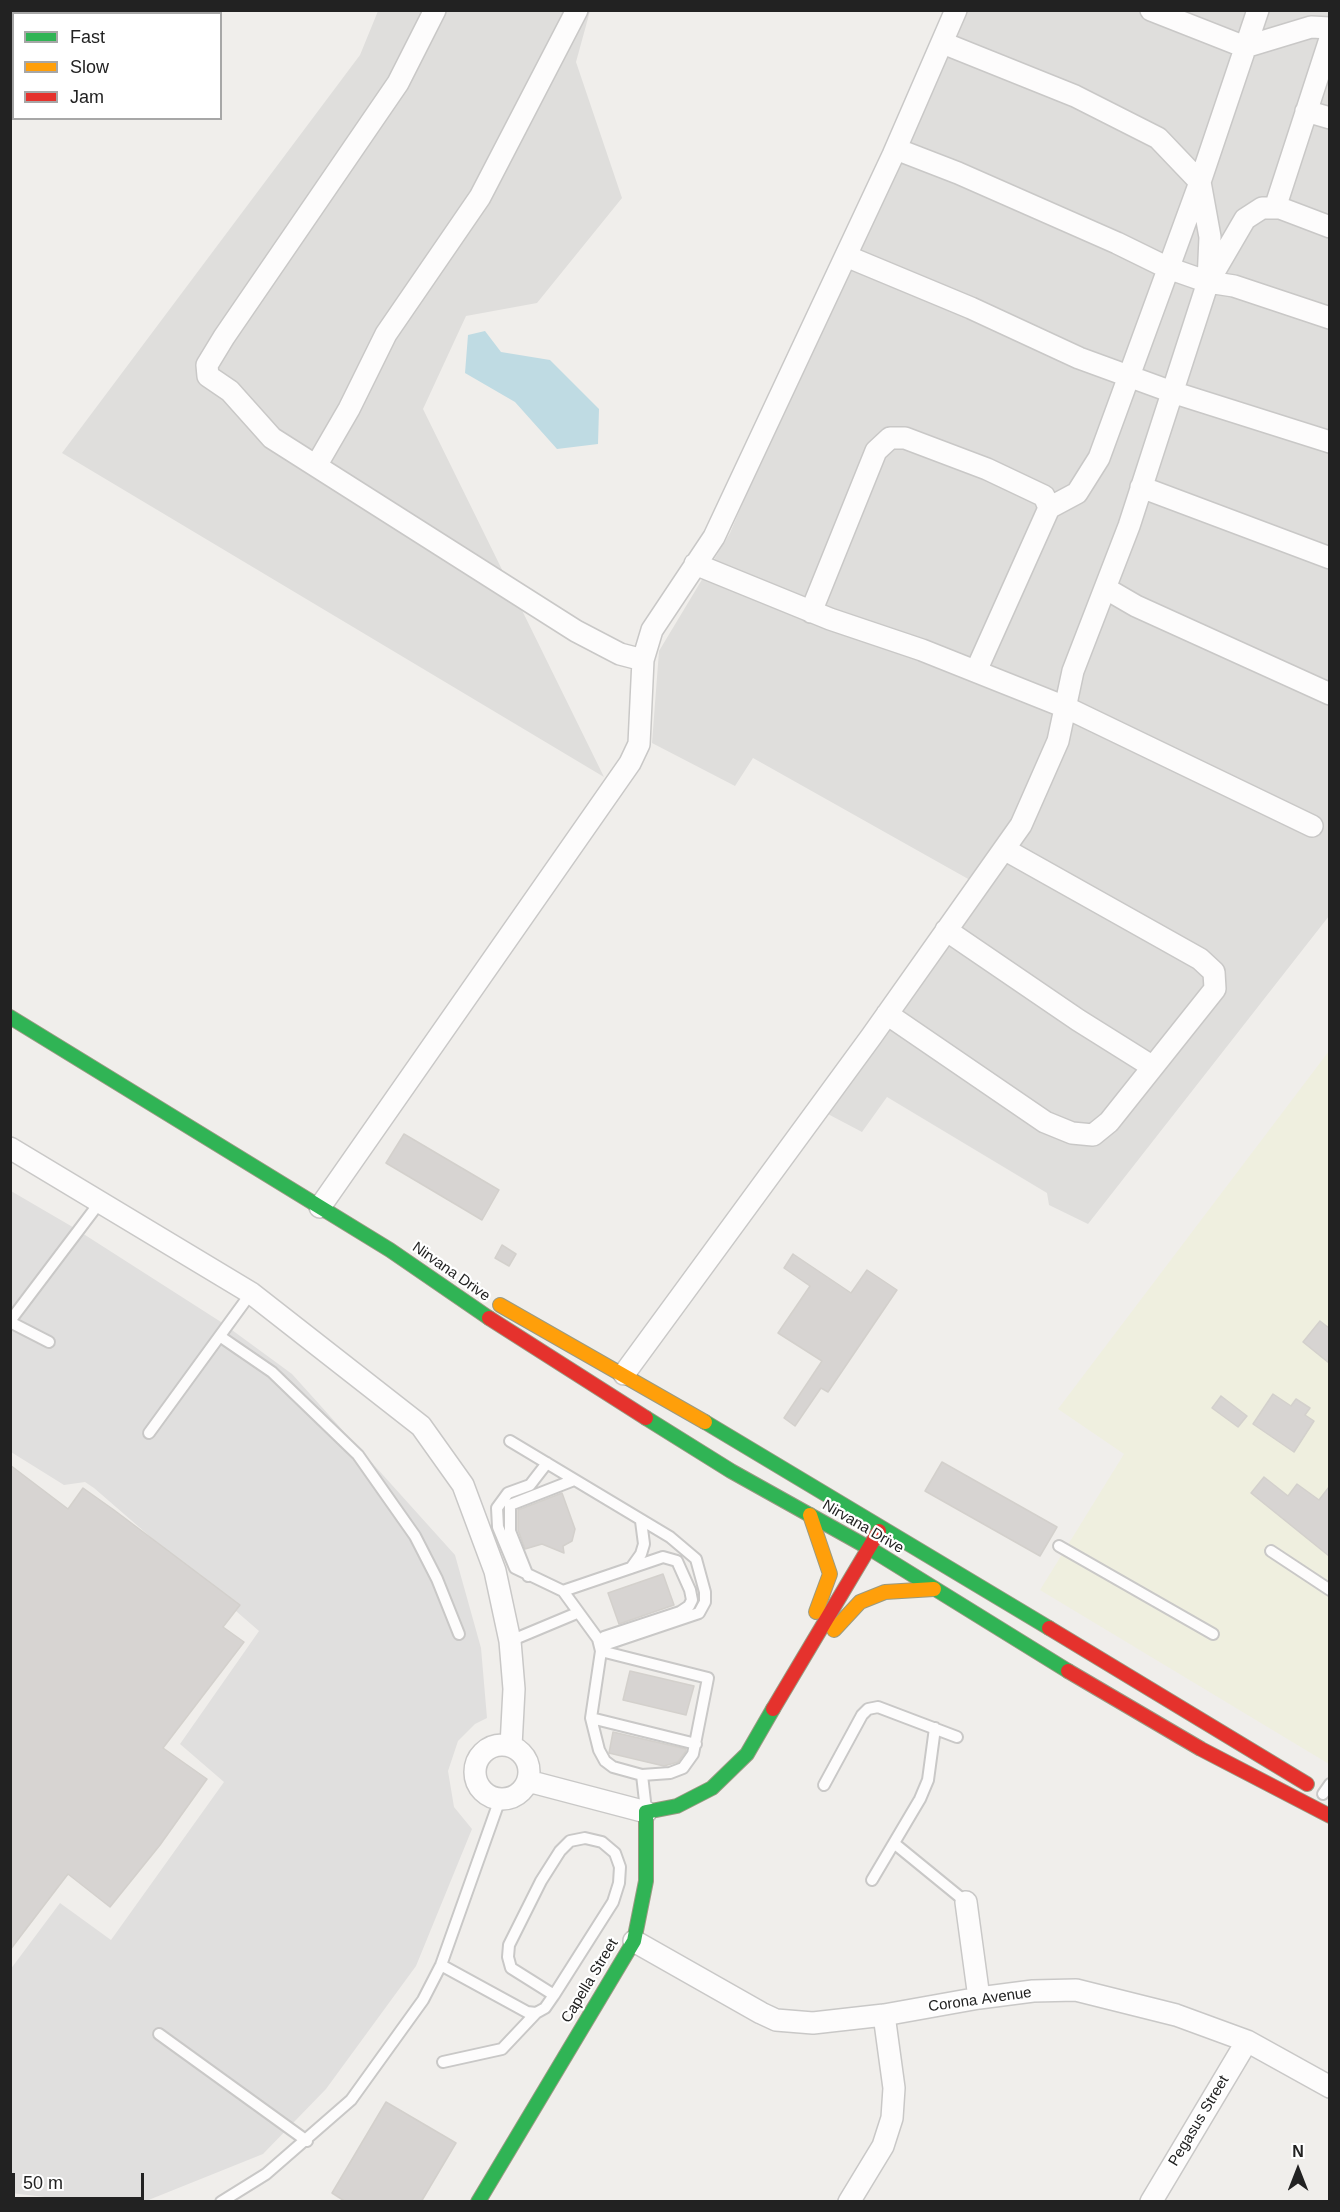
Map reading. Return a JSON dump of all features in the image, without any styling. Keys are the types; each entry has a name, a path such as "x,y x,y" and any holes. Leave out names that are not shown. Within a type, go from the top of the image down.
{"main road":[{"name":"Nirvana Drive","path":"14,1017 390,1250 536,1350 731,1471 869,1548 1007,1635 1202,1749 1329,1816"},
{"name":"Nirvana Drive","path":"390,1250 512,1311 624,1374 1327,1792"},
{"path":"792,1680 830,1575 810,1515"},
{"path":"646,1812 677,1806 696,1798 724,1779 747,1754 882,1527"},
{"path":"792,1680 860,1602 885,1592 934,1589"},
{"name":"Capella Street","path":"478,2202 634,1941 646,1881 646,1812"}],"street":[{"path":"435,10 398,83 207,365 208,376 230,391 272,438 576,631 620,654 643,660"},
{"path":"316,466 349,409 386,334 480,197 577,10"},
{"path":"320,1207 630,763 640,734 643,660 652,630 714,537 896,149 956,10"},
{"path":"1151,10 1245,47 1311,27 1329,28"},
{"path":"976,671 1049,508 1077,493 1099,458 1127,376 1200,182 1258,10"},
{"path":"1275,207 1329,39"},
{"path":"943,43 1075,96 1158,138 1200,182 1210,237 1208,282"},
{"path":"1306,111 1329,118"},
{"path":"896,149 969,177 1168,268 1208,282 1234,286 1329,318"},
{"path":"624,1374 887,1014 1021,825 1058,741 1073,671 1141,487 1208,282 1245,219 1262,207 1275,207 1329,227"},
{"path":"846,256 970,308 1079,358 1172,392 1329,442"},
{"path":"811,612 876,451 890,438 905,438 987,469 1044,496 1049,508"},
{"path":"1141,487 1329,558"},
{"path":"695,564 811,612 976,671 1065,707 1312,826"},
{"path":"1105,588 1136,606 1329,694"},
{"path":"887,1014 1045,1122 1072,1133 1093,1135 1109,1122 1215,989 1214,972 1200,959 1004,849"},
{"path":"946,930 1078,1020 1153,1066"},
{"path":"10,1148 251,1293 420,1426 463,1485 495,1571 510,1641 514,1689 511,1746"},
{"path":"511,1746 524,1756 529,1773 528,1781 517,1794 500,1799 484,1792 478,1785 475,1767 478,1758 492,1747 511,1746"},
{"path":"528,1781 646,1812"},
{"path":"966,1902 979,1998"},
{"name":"Corona Avenue","path":"634,1941 776,2019 813,2023 884,2015 1033,1991 1076,1990 1176,2015 1247,2042 1329,2087"},
{"path":"849,2202 883,2146 892,2118 894,2088 884,2015"},
{"name":"Pegasus Street","path":"1151,2202 1247,2042"}],"lane":[{"path":"49,1342 10,1322 100,1202"},
{"path":"149,1433 251,1293"},
{"path":"221,1337 272,1372 358,1455 415,1536 437,1579 459,1634"},
{"path":"510,1441 686,1548 696,1559 704,1583 705,1602 699,1613 600,1645"},
{"path":"547,1463 530,1485 507,1492 497,1508 498,1527 515,1568 563,1591 600,1645 707,1676 709,1682 696,1744 693,1754 683,1768 670,1773 642,1775 613,1767 604,1761 591,1718 600,1645"},
{"path":"528,1576 510,1531 510,1504 574,1480"},
{"path":"631,1568 641,1554 644,1544 641,1521"},
{"path":"1059,1546 1213,1634"},
{"path":"1271,1551 1329,1590"},
{"path":"563,1591 663,1557 677,1561 690,1590 691,1604 680,1612 600,1645"},
{"path":"510,1641 577,1613"},
{"path":"824,1785 862,1715 868,1709 878,1707 957,1737"},
{"path":"591,1718 696,1744"},
{"path":"872,1880 895,1844 928,1780 935,1728"},
{"path":"642,1775 646,1812"},
{"path":"221,2202 266,2174 307,2141 351,2100 423,2000 441,1965 500,1799"},
{"path":"443,2062 502,2049 536,2013 545,2008 554,1995 613,1902 619,1883 620,1867 615,1853 602,1842 585,1838 570,1841 560,1851 541,1881 508,1946 511,1968 554,1995"},
{"path":"895,1844 966,1902"},
{"path":"441,1965 527,2012 536,2013"},
{"path":"159,2034 307,2141"}],"shaded area":[{"path":"378,11 590,11 576,62 622,198 537,303 466,316 423,409 604,777 62,453 360,55"},
{"path":"950,11 1329,11 1329,916 1088,1224 1049,1205 1047,1193 887,1097 862,1132 826,1113 986,889 753,758 735,786 652,743 659,651 730,533"},
{"path":"11,1191 71,1226 221,1322 292,1374 455,1555 481,1648 487,1718 475,1724 458,1741 448,1771 454,1807 472,1829 416,1966 326,2089 263,2154 146,2201 79,2201 11,2193 10,1970 60,1903 111,1940 224,1782 180,1744 259,1631 94,1488 85,1482 64,1485 11,1452"}],"green space":[{"path":"1329,1051 1329,1764 1040,1590 1124,1454 1058,1409"}],"water":[{"path":"485,331 501,352 550,360 599,409 598,444 557,449 515,402 465,373 468,335"}],"building":[{"path":"404,1134 499,1190 482,1220 386,1163"},
{"path":"502,1245 516,1254 509,1266 495,1258"},
{"path":"793,1254 851,1293 867,1270 897,1290 828,1392 821,1388 795,1426 784,1418 822,1361 778,1333 810,1286 784,1268"},
{"path":"1320,1321 1329,1328 1329,1363 1303,1342"},
{"path":"1273,1394 1291,1406 1296,1399 1310,1408 1305,1415 1314,1421 1294,1452 1253,1424"},
{"path":"1221,1396 1247,1416 1238,1427 1212,1408"},
{"path":"942,1462 1057,1527 1040,1556 925,1491"},
{"path":"10,1465 68,1509 83,1488 240,1605 223,1627 244,1642 163,1748 207,1779 160,1845 110,1907 68,1874 10,1950"},
{"path":"1264,1477 1288,1496 1297,1484 1319,1500 1329,1487 1329,1556 1251,1493"},
{"path":"562,1493 575,1529 572,1541 563,1546 564,1553 542,1544 525,1549 518,1530 518,1510"},
{"path":"663,1574 674,1605 619,1624 608,1593"},
{"path":"630,1671 694,1686 686,1715 623,1700"},
{"path":"613,1732 686,1749 686,1751 678,1762 664,1766 609,1753"},
{"path":"386,2102 456,2143 421,2202 346,2202 332,2193"}],"traffic: fast":[{"path":"10,1017 390,1250 489,1318"},
{"path":"646,1418 731,1471 869,1548 1068,1671"},
{"path":"705,1422 1049,1628"},
{"path":"478,2202 634,1941 646,1881 646,1812 677,1806 712,1788 747,1754 773,1709"}],"traffic: slow":[{"path":"500,1305 705,1422"},
{"path":"810,1515 830,1574 816,1612"},
{"path":"834,1630 860,1602 885,1592 934,1589"}],"traffic: jam":[{"path":"489,1318 646,1418"},
{"path":"773,1709 879,1531"},
{"path":"1049,1628 1307,1784"},
{"path":"1068,1671 1201,1749 1330,1816"}]}
